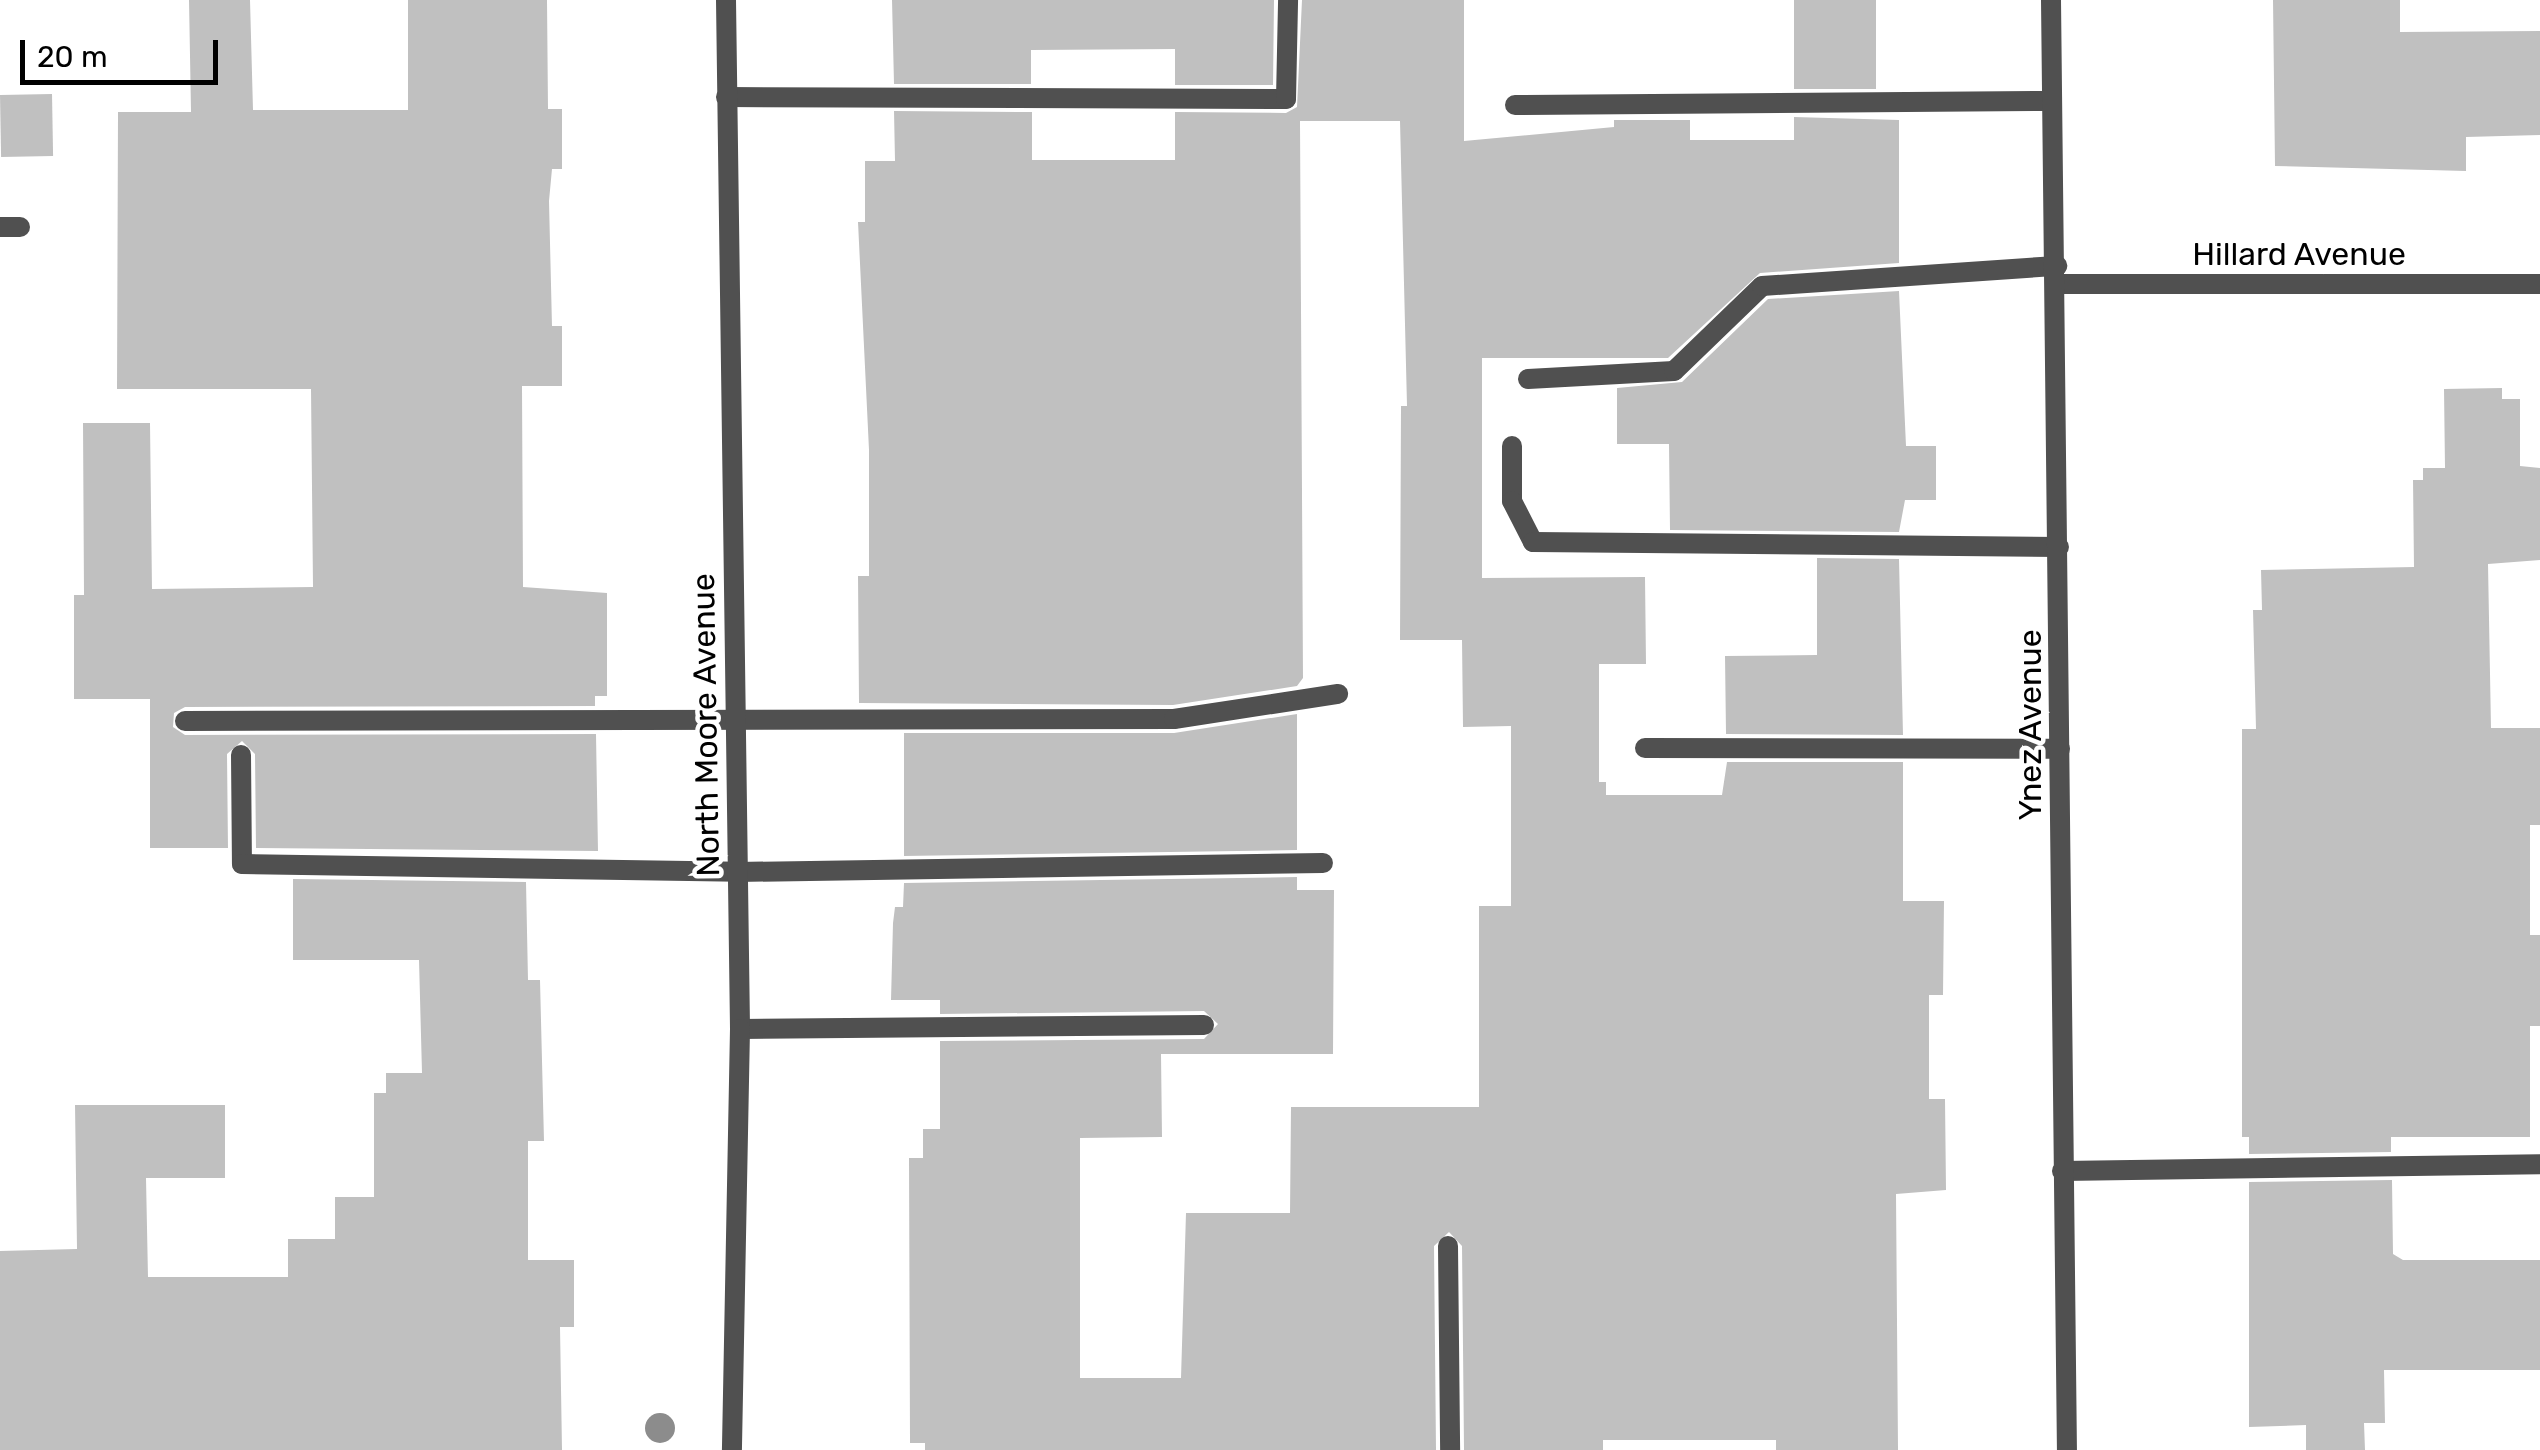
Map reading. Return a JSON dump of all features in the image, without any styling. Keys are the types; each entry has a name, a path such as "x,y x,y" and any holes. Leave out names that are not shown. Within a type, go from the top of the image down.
{"street":[{"name":"North Moore Avenue","path":"726,0 740,1030 732,1450"},
{"path":"726,97 1286,99 1288,0"},
{"name":"Ynez Avenue","path":"2052,0 2068,1450"},
{"path":"1515,105 2052,102"},
{"name":"Hillard Avenue","path":"1528,379 1674,371 1762,286 2058,275 2540,284"},
{"path":"1512,446 1512,501 1532,542 2059,547"},
{"path":"185,721 736,724 1174,719 1338,694"},
{"path":"1645,748 2060,749"},
{"path":"241,755 242,864 738,872 1322,863"},
{"path":"740,1030 1204,1025"},
{"path":"2062,1171 2540,1164"},
{"path":"1448,1246 1450,1450"}],"building":[{"path":"189,0 250,0 253,110 408,110 408,0 547,0 548,109 562,109 562,169 552,169 549,201 552,326 562,326 562,386 522,386 523,587 607,593 607,696 595,696 595,706 185,707 174,713 173,727 185,735 596,734 598,851 256,848 255,754 242,741 227,754 228,848 150,848 150,699 74,699 74,595 84,595 83,423 150,423 152,589 313,587 311,389 117,389 118,112 191,112"},
{"path":"892,0 1274,0 1273,85 1175,85 1175,49 1031,50 1031,84 894,84"},
{"path":"1302,0 1464,0 1464,141 1614,127 1614,120 1690,120 1690,140 1794,140 1794,117 1899,120 1899,263 1760,273 1668,358 1482,358 1482,578 1645,577 1646,664 1599,664 1599,782 1606,782 1606,795 1722,795 1727,762 1903,762 1903,901 1944,901 1943,995 1929,995 1929,1099 1945,1099 1946,1190 1896,1194 1898,1450 1776,1450 1776,1440 1603,1440 1603,1450 1464,1450 1462,1246 1449,1232 1434,1246 1436,1450 925,1450 925,1443 910,1443 909,1158 923,1158 923,1129 940,1129 940,1041 1204,1039 1218,1024 1204,1011 940,1014 940,1000 891,1000 893,923 895,907 903,907 904,883 1297,877 1297,890 1334,890 1333,1054 1161,1054 1162,1137 1080,1138 1080,1378 1181,1378 1186,1213 1290,1213 1291,1107 1479,1107 1479,906 1511,906 1511,726 1463,727 1462,640 1400,640 1401,406 1407,406 1400,121 1300,121 1303,678 1297,686 1173,705 859,703 858,576 869,576 869,450 858,222 865,222 865,161 895,161 894,111 1032,112 1032,160 1175,160 1175,112 1286,113 1297,107"},
{"path":"1794,0 1876,0 1876,89 1794,89"},
{"path":"2273,0 2400,0 2400,32 2540,31 2540,135 2466,137 2466,171 2275,166"},
{"path":"52,94 53,156 1,157 0,95"},
{"path":"1899,291 1906,446 1936,446 1936,500 1905,500 1899,532 1670,530 1669,444 1617,444 1617,388 1682,382 1768,299"},
{"path":"2502,388 2502,399 2520,399 2520,466 2540,468 2540,560 2488,564 2491,728 2540,728 2540,825 2530,825 2530,935 2540,935 2540,1026 2530,1026 2530,1137 2391,1137 2391,1152 2249,1154 2249,1137 2242,1137 2242,729 2256,729 2253,610 2262,610 2261,570 2414,567 2413,480 2423,480 2423,468 2445,468 2444,389"},
{"path":"1817,558 1899,559 1903,735 1726,734 1725,656 1817,655"},
{"path":"1297,714 1297,850 904,856 904,733 1174,733"},
{"path":"293,879 526,882 528,980 540,980 544,1141 528,1141 528,1260 574,1260 574,1327 560,1327 562,1450 0,1450 0,1251 77,1249 75,1105 225,1105 225,1178 146,1178 148,1277 288,1277 288,1239 335,1239 335,1197 374,1197 374,1093 386,1093 386,1073 422,1073 419,960 293,960"},
{"path":"2392,1180 2393,1254 2403,1260 2540,1260 2540,1370 2384,1370 2385,1423 2364,1423 2365,1450 2306,1450 2306,1425 2249,1427 2249,1182"}]}
